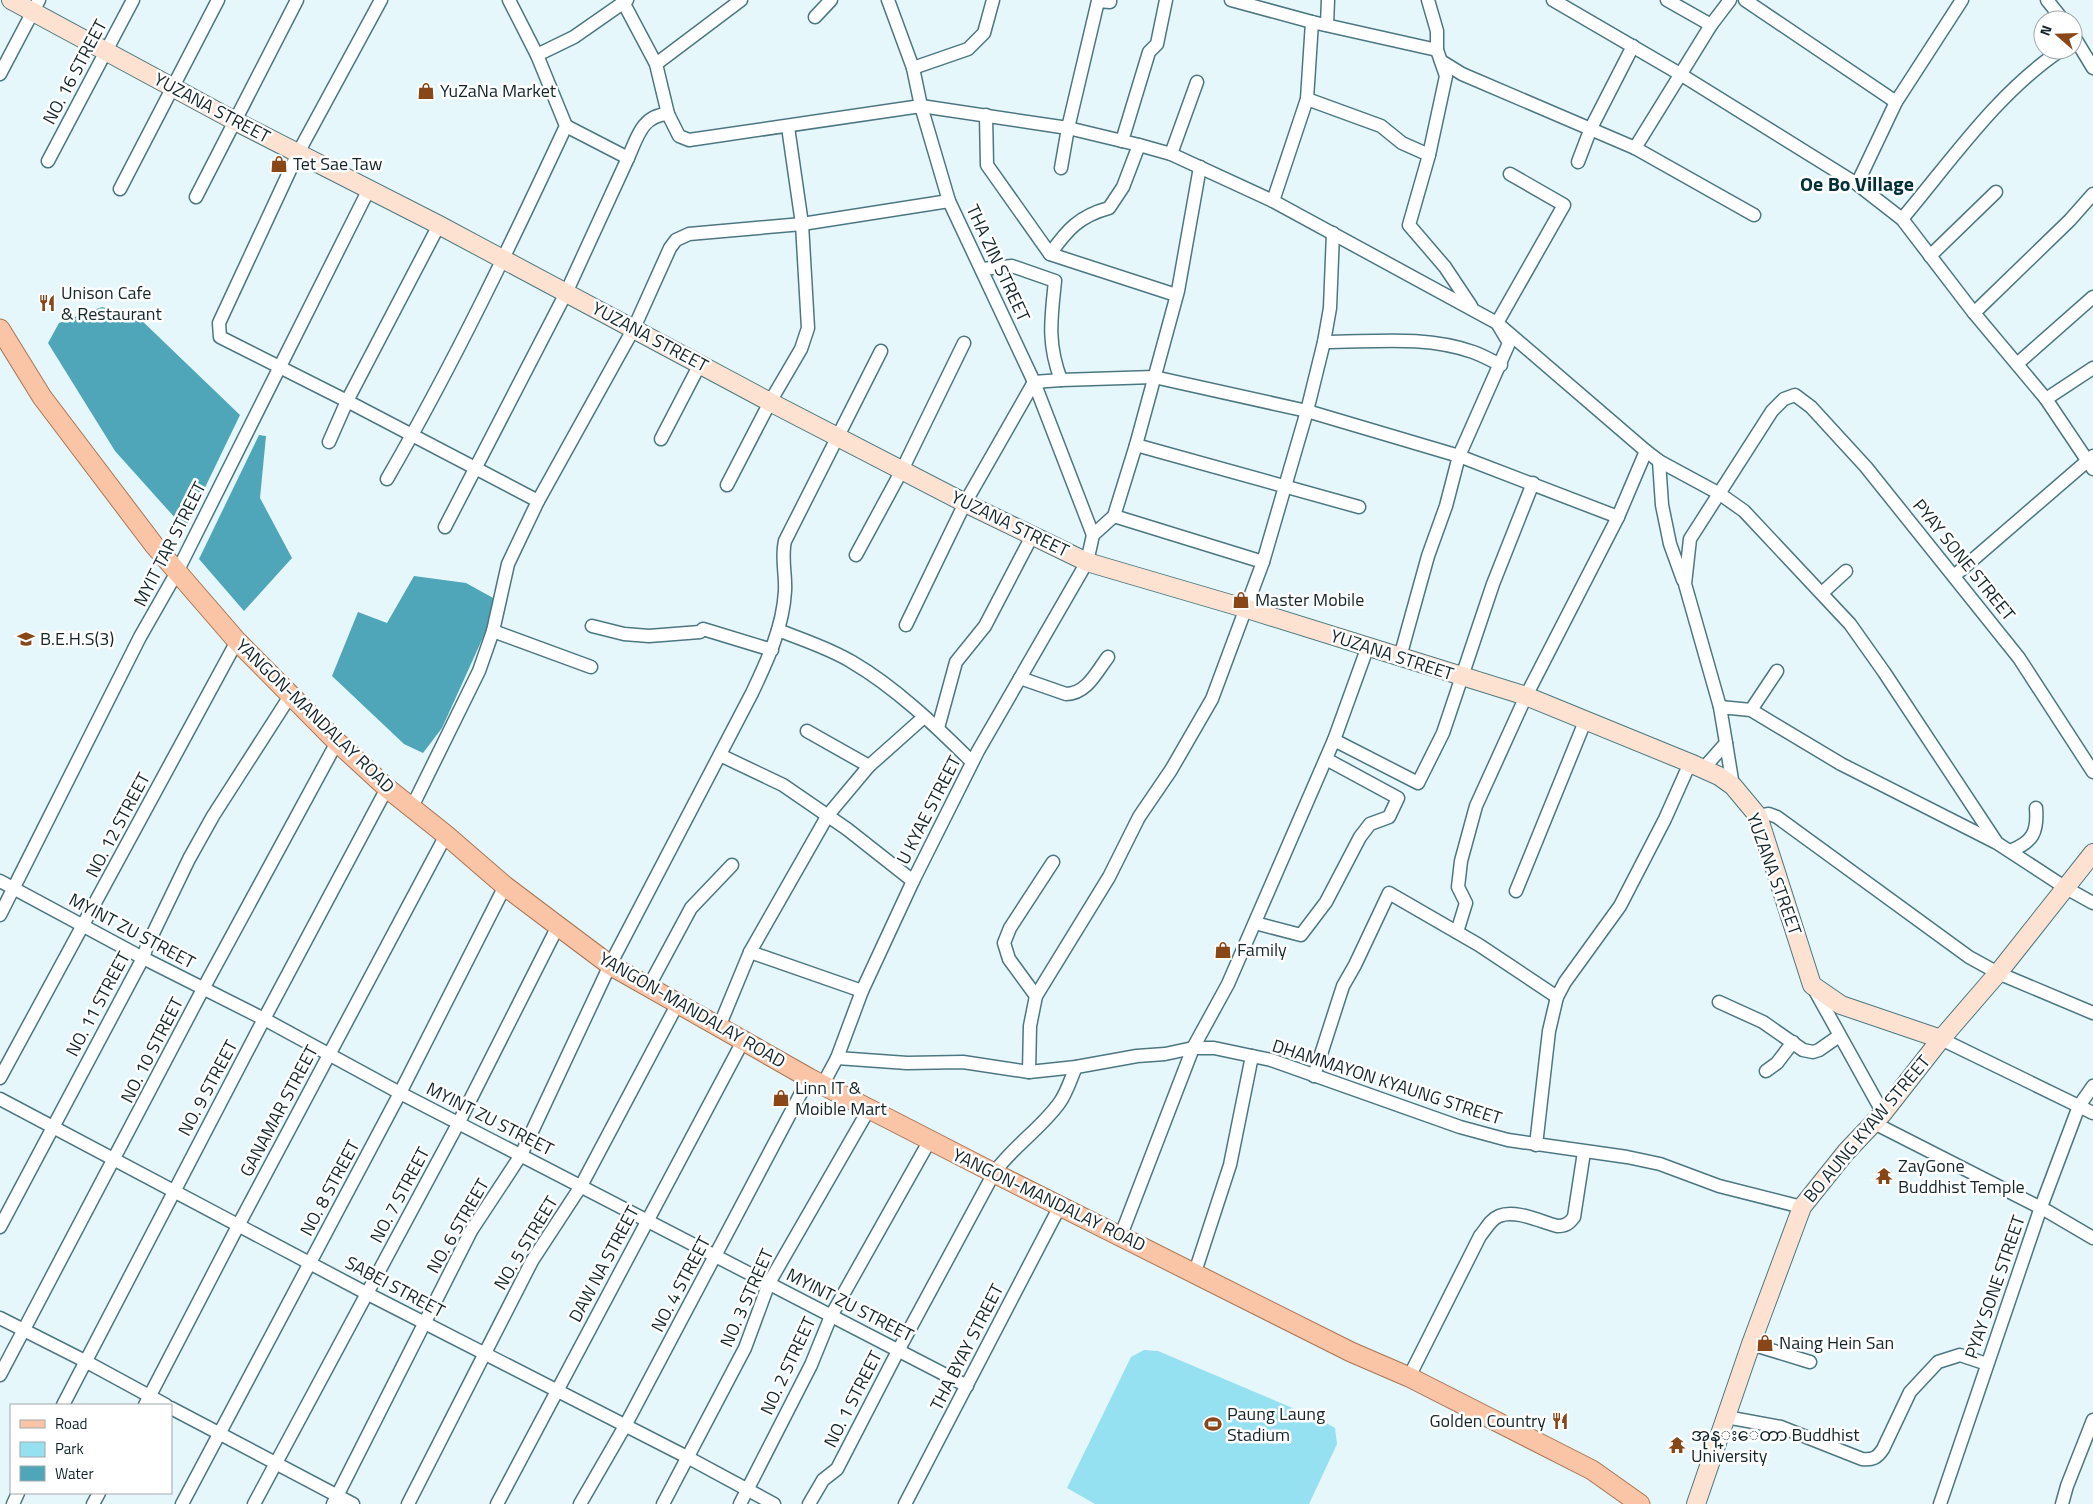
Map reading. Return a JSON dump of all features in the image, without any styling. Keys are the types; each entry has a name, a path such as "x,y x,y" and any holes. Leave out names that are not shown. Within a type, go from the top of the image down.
{"main road":[{"name":"YANGON-MANDALAY ROAD","path":"0,329 42,397 154,545 237,641 290,696 387,788 446,835 505,886 610,965 743,1041 869,1109 1351,1352 1409,1377 1592,1470 1620,1497 1640,1504"}],"street":[{"name":"YUZANA STREET","path":"11,0 36,6 106,51 235,121 439,225 770,402 965,503 1087,562 1244,608 1368,646 1462,678 1526,696 1697,766 1733,786 1758,816 1812,985"},
{"name":"NO. 16 STREET","path":"48,161 133,0"},
{"path":"120,189 218,0"},
{"path":"196,198 297,0"},
{"path":"381,0 298,153 219,323 220,337 538,501"},
{"path":"508,0 537,55 566,126 628,158"},
{"path":"656,64 741,0"},
{"path":"815,17 831,0"},
{"name":"THA ZIN STREET","path":"888,0 913,68 921,106 949,201 1034,382 1093,535"},
{"path":"913,68 968,49 984,33 993,0"},
{"path":"1061,168 1068,128 1098,1 1110,2 1110,0"},
{"path":"1122,141 1149,52 1157,44 1166,0"},
{"path":"1231,0 1251,3 1312,22 1439,55 1462,74 1635,148 1754,215"},
{"path":"1327,25 1328,0"},
{"path":"1428,0 1437,31 1439,55 1446,76 1429,155 1409,225 1444,267 1473,309"},
{"path":"1667,0 1711,26"},
{"path":"1635,148 1680,74 1730,0"},
{"path":"1745,0 1896,102"},
{"path":"1857,184 1896,102 1962,0"},
{"path":"537,55 574,37 624,1 656,64 668,114 679,136 689,140 921,106 1068,128 1171,154 1273,200 1497,323 1659,461 1735,503 1850,624 1997,843"},
{"path":"1558,1 1857,184 1902,220 1974,313 2046,399 2091,462 1954,576"},
{"path":"0,74 36,6"},
{"path":"1273,200 1307,99 1312,22"},
{"path":"1578,162 1591,128 1633,46"},
{"path":"2083,53 2093,68"},
{"path":"1902,220 1992,110 2046,60"},
{"path":"1171,154 1196,82"},
{"path":"1307,99 1381,126 1402,143 1429,155"},
{"path":"445,527 566,293 641,128 652,117 668,114"},
{"path":"986,115 987,165 1050,254 1176,295"},
{"path":"387,480 504,260 566,126"},
{"path":"727,485 770,402 801,350 808,328 802,224 788,126"},
{"path":"1050,254 1067,230 1094,212 1109,208 1123,187 1139,146"},
{"path":"1093,535 1114,516 1136,445 1176,295 1200,167"},
{"path":"1497,323 1564,205 1510,174"},
{"name":"MYIT TAR STREET","path":"0,914 140,637 177,572 369,189"},
{"path":"1930,256 1996,192"},
{"path":"1974,313 2070,220 2093,194"},
{"path":"412,807 479,671 493,631 508,564 538,501 634,328 670,248 676,240 689,234 802,224 949,201"},
{"path":"329,442 347,401 439,225"},
{"path":"1029,1072 1030,1026 1036,996 1109,877 1139,817 1171,770 1212,699 1262,562 1324,342 1330,308 1333,233"},
{"path":"982,269 1012,266 1055,281 1050,311 1050,326 1055,365 1060,380"},
{"path":"2017,364 2093,297"},
{"path":"1400,657 1428,556 1446,506 1459,456 1510,343 1497,323"},
{"path":"1324,342 1399,340 1434,343 1473,352 1501,365"},
{"path":"856,555 902,470 964,343"},
{"name":"NO. 6 STREET","path":"335,1500 426,1323 471,1230 521,1154 610,965 752,693 772,650 778,630 785,592 783,552 786,542 837,436 881,351"},
{"path":"662,439 700,364"},
{"path":"2046,399 2093,368"},
{"path":"906,625 965,503 1034,382 1154,377 1306,411 1459,456 1618,517"},
{"name":"PYAY SONE STREET","path":"1720,494 1772,411 1784,399 1795,395 1812,406 1866,467 2019,658 2093,772"},
{"path":"1136,445 1359,507"},
{"path":"1457,932 1466,903 1458,887 1461,862 1476,806 1526,696 1618,517 1646,451"},
{"path":"1659,461 1662,505 1670,544 1685,584 1720,707 1733,786"},
{"path":"1334,740 1418,783 1443,734 1493,584 1532,483"},
{"path":"1685,584 1690,539 1720,494"},
{"path":"1114,516 1262,562"},
{"name":"U KYAE STREET","path":"816,1081 837,1058 862,991 913,881 972,762 1087,562 1093,535"},
{"path":"938,728 956,662 984,626 1032,536"},
{"path":"1822,593 1846,571"},
{"path":"592,626 624,634 649,636 700,632 703,629 772,650"},
{"path":"778,630 856,664 938,728 972,762"},
{"path":"493,631 591,667"},
{"name":"NO. 12 STREET","path":"0,1078 237,641"},
{"path":"1121,1235 1192,1048 1228,984 1334,740 1368,646"},
{"path":"1020,678 1066,694 1072,694 1085,688 1108,657"},
{"path":"1751,710 1777,671"},
{"name":"NO. 11 STREET","path":"0,1227 143,958 146,946 189,859 213,816 290,696"},
{"path":"1720,707 1751,710 1841,764 1997,843 2066,888 2093,903"},
{"path":"719,1027 750,952 828,815 868,766 924,717"},
{"path":"1516,891 1586,720"},
{"path":"807,731 868,766"},
{"name":"NO. 10 STREET","path":"0,1374 203,989 337,742"},
{"path":"1536,1145 1549,1031 1557,997 1565,982 1620,906 1665,819 1697,766 1726,743"},
{"path":"720,755 784,785 828,815 913,881"},
{"path":"1255,922 1300,935 1326,902 1360,836 1370,824 1388,817 1398,798 1326,758"},
{"name":"NO. 9 STREET","path":"63,1404 387,788"},
{"path":"2010,852 2022,847 2030,840 2037,825 2036,808"},
{"path":"1758,816 1769,814 1778,817 1969,957 1998,973 2093,1012"},
{"name":"GANAMAR STREET","path":"147,1401 446,835"},
{"name":"BO AUNG KYAW STREET","path":"1696,1504 1751,1344 1802,1207 1846,1152 1878,1118 1940,1039 1998,973 2093,853"},
{"path":"1036,996 1010,959 1004,943 1010,928 1053,862"},
{"path":"649,986 691,908 732,865"},
{"name":"MYINT ZU STREET","path":"0,881 85,924 143,958 264,1019 400,1093 967,1386"},
{"name":"NO. 8 STREET","path":"182,1504 400,1093 505,886"},
{"path":"1314,1076 1343,986 1355,966 1389,893 1457,932 1557,997"},
{"name":"NO. 7 STREET","path":"254,1504 459,1122 558,926"},
{"path":"750,952 862,991"},
{"path":"1812,985 1839,1036 1878,1118 2041,1207 2093,1238"},
{"path":"1812,985 1841,1005 1940,1039 2093,1113"},
{"path":"1719,1002 1763,1022 1803,1050 1813,1052 1819,1050 1839,1036"},
{"name":"NO. 5 STREET","path":"408,1504 532,1260 581,1186 678,1003"},
{"name":"DAW NA STREET","path":"497,1504 743,1041"},
{"path":"1766,1070 1777,1063 1793,1042"},
{"name":"DHAMMAYON KYAUNG STREET","path":"837,1058 907,1062 963,1062 1029,1072 1076,1067 1137,1056 1165,1054 1192,1048 1214,1048 1271,1060 1460,1127 1508,1140 1627,1157 1660,1164 1719,1186 1802,1207"},
{"name":"DHAMMAYON KYAUNG STREET","path":"1194,1272 1230,1165 1252,1056"},
{"name":"NO. 1 STREET","path":"809,1504 823,1480 837,1468 994,1173 1006,1157 1047,1118 1061,1101 1076,1067"},
{"name":"NO. 4 STREET","path":"580,1504 625,1426 715,1256 816,1081"},
{"name":"PYAY SONE STREET","path":"1940,1504 2041,1207 2079,1106 2093,1086"},
{"name":"SABEI STREET","path":"0,1099 368,1294 687,1457 746,1491 774,1504"},
{"name":"NO. 3 STREET","path":"663,1504 745,1348 769,1283 869,1109"},
{"name":"NO. 2 STREET","path":"740,1504 811,1365 831,1316 930,1140"},
{"path":"1409,1377 1480,1236 1490,1223 1499,1216 1507,1214 1518,1215 1557,1226 1564,1226 1570,1223 1574,1217 1584,1152"},
{"name":"THA BYAY STREET","path":"905,1504 1060,1206"},
{"path":"0,1318 85,1361 147,1401 161,1404"},
{"path":"1751,1344 1810,1362"},
{"path":"1726,1417 1781,1427 1862,1459 1871,1460 1878,1456 1883,1449 1910,1392 1938,1362 1960,1355 1987,1364"},
{"path":"172,1409 218,1435 276,1464 335,1500 353,1504"},
{"path":"2062,1504 2067,1486 2093,1420"}],"green space":[{"name":"Paung Laung Stadium","path":"1144,1350 1158,1351 1321,1420 1335,1428 1337,1444 1309,1504 1095,1504 1067,1488 1131,1357"}],"water":[{"path":"102,307 138,317 240,415 185,529 115,451 48,343 59,323"},
{"path":"259,435 266,436 260,498 292,558 244,611 199,559"},
{"path":"414,576 466,583 495,599 485,633 442,728 423,753 404,744 332,676 358,612 387,623"}],"place":[{"name":"YuZaNa Market","path":"426,91"},
{"name":"Tet Sae Taw","path":"279,164"},
{"name":"Unison Cafe & Restaurant","path":"47,303"},
{"name":"Master Mobile","path":"1241,600"},
{"name":"B.E.H.S(3)","path":"26,639"},
{"name":"Family","path":"1223,950"},
{"name":"Linn IT & Moible Mart","path":"781,1098"},
{"name":"ZayGone Buddhist Temple","path":"1884,1176"},
{"name":"Naing Hein San","path":"1765,1343"},
{"name":"Golden Country","path":"1560,1421"},
{"name":"Paung Laung Stadium","path":"1213,1424"},
{"name":"အုန္းေတာ Buddhist University","path":"1677,1445"}],"district":[{"name":"Oe Bo Village","path":"1857,184"}]}
